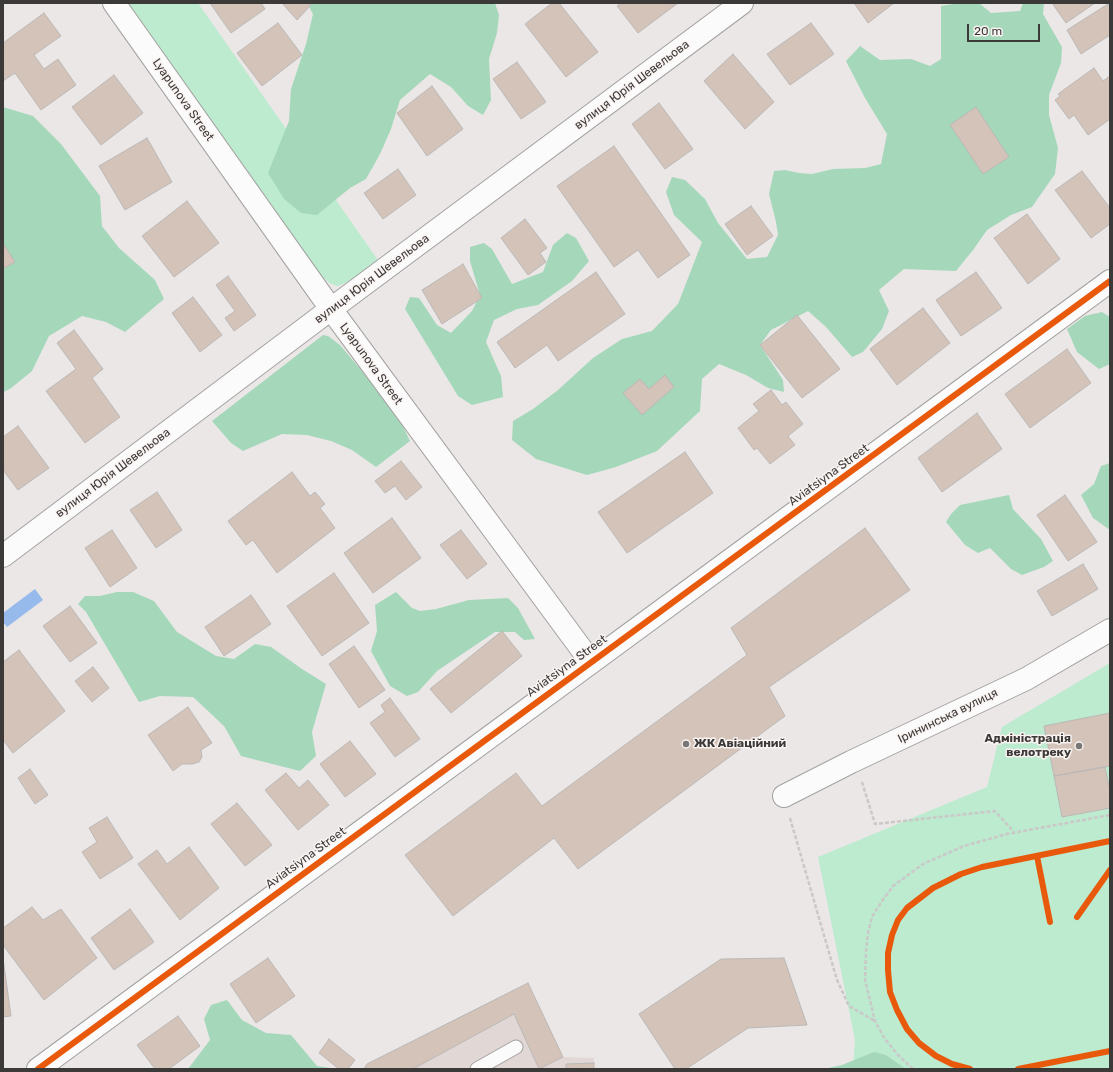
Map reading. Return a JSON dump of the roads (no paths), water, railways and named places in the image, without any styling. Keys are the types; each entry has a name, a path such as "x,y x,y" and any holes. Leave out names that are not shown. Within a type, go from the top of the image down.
{"street":[{"name":"Lyapunova Street","path":"114,3 331,309 591,662"},
{"name":"вулиця Юрія Шевельова","path":"3,556 331,309 742,3"},
{"name":"Aviatsiyna Street","path":"38,1069 1110,281"},
{"name":"Ірининська вулиця","path":"784,796 1026,679 1110,630"}],"lane":[{"path":"477,1069 516,1047"}],"water":[{"path":"35,589 43,600 7,627 3,622 3,613"}],"place":[{"name":"ЖК Авіаційний","path":"686,744"},
{"name":"Адміністрація велотреку","path":"1079,746"}]}
